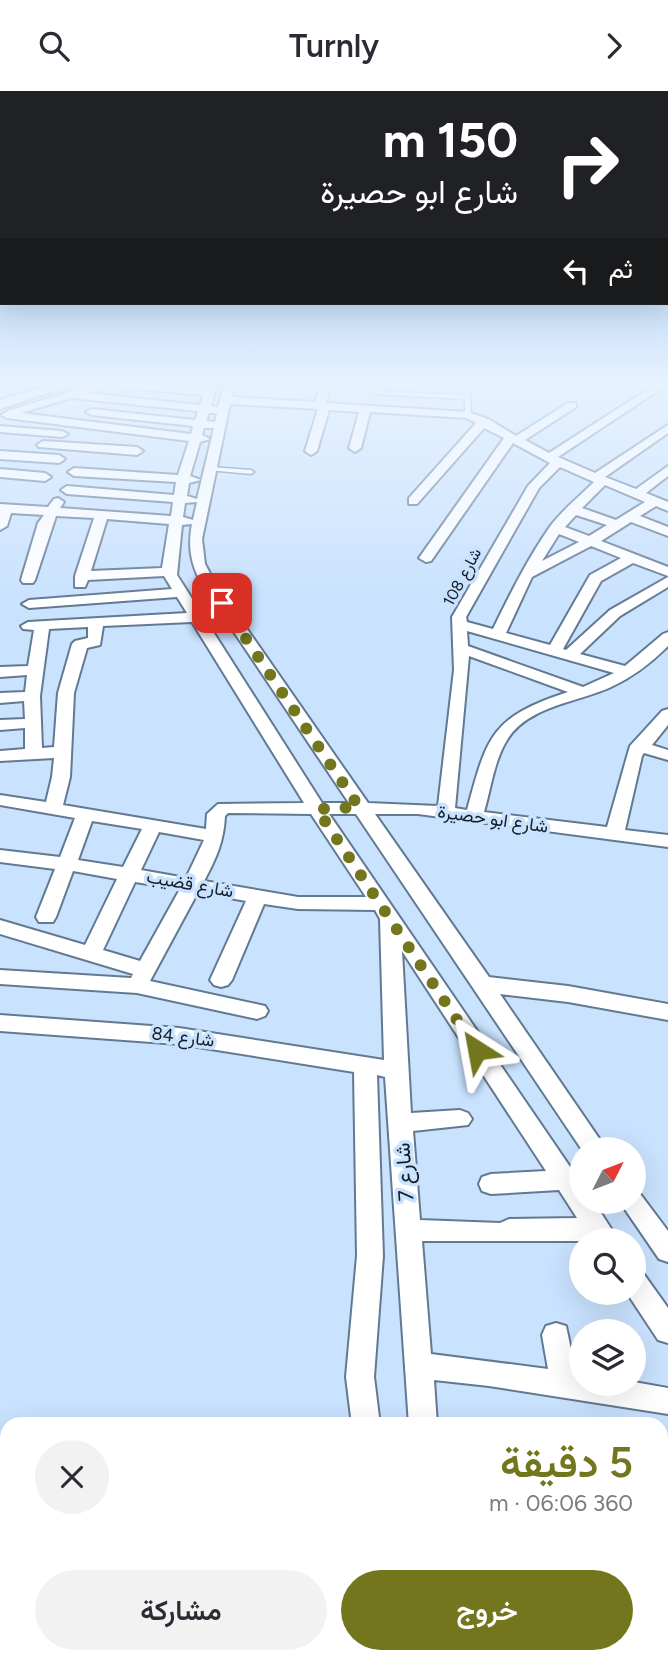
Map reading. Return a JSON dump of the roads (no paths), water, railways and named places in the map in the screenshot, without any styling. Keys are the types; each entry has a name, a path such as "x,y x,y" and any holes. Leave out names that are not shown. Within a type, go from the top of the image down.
{"street":[{"path":"35,457 58,459"},
{"path":"94,474 100,457"},
{"path":"127,476 134,457"},
{"path":"191,457 179,499 168,572 179,593 317,809 597,1228"},
{"path":"212,457 195,549 198,564 208,583 587,1137"},
{"path":"412,501 451,457"},
{"path":"426,558 500,457"},
{"path":"551,457 668,507"},
{"path":"498,635 526,575 556,528 599,479 628,457"},
{"name":"شارع 108","path":"446,812 462,670 458,624 474,588 534,486 554,459"},
{"path":"636,495 668,470"},
{"path":"0,473 45,477"},
{"path":"29,580 45,523 70,482 94,474 183,479 209,475"},
{"path":"70,482 203,501"},
{"path":"526,575 591,541 654,502"},
{"path":"0,526 3,508 199,522"},
{"path":"572,509 668,532"},
{"path":"102,514 81,580 168,572"},
{"path":"556,528 668,572"},
{"path":"554,651 596,578 632,558"},
{"path":"569,656 615,613 668,580"},
{"path":"29,604 179,593"},
{"path":"34,754 32,696 35,626 194,617"},
{"path":"53,808 61,777 66,693 80,644 95,642 96,622"},
{"path":"458,624 627,672"},
{"path":"474,816 496,744 505,731 524,716 584,693 627,672 668,637"},
{"path":"460,648 584,693"},
{"path":"0,672 35,670"},
{"path":"0,698 32,696"},
{"path":"614,835 638,746 666,718"},
{"path":"0,725 33,723"},
{"path":"638,746 668,755"},
{"path":"0,756 63,752"},
{"path":"0,800 215,836 194,884 141,978"},
{"name":"شارع ابو حصيرة","path":"215,836 216,814 224,808 359,807 446,812 668,841"},
{"path":"46,917 86,814"},
{"path":"90,955 153,825"},
{"name":"شارع قضيب","path":"0,856 194,884 258,897 385,912"},
{"path":"221,979 258,897"},
{"name":"شارع 7","path":"385,912 422,1417"},
{"path":"0,927 90,955 141,978 257,1011"},
{"path":"0,977 141,978"},
{"path":"481,983 568,994 668,1012"},
{"name":"شارع 84","path":"0,1023 178,1036 365,1063 396,1070"},
{"path":"365,1063 370,1257 360,1377 365,1417"},
{"path":"400,1123 460,1119"},
{"path":"491,1184 565,1180"},
{"path":"642,1215 668,1251"},
{"path":"408,1230 569,1234"},
{"path":"646,1299 668,1331"},
{"path":"556,1335 564,1384"},
{"path":"419,1366 489,1373 668,1401"}],"lane":[{"path":"209,475 251,473"}]}
